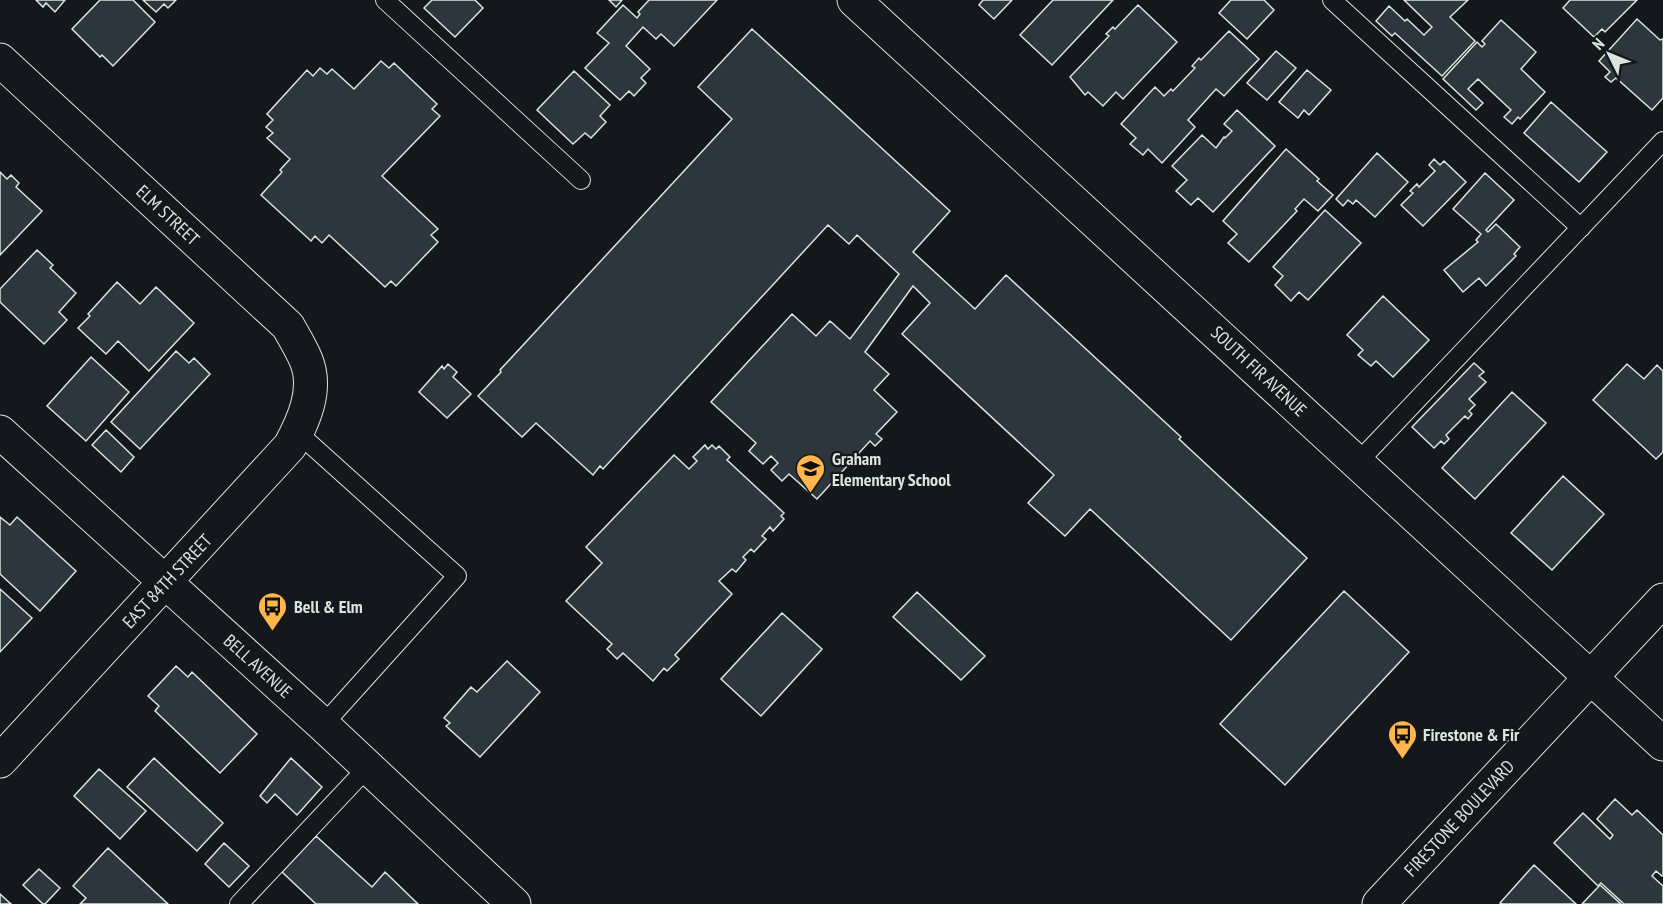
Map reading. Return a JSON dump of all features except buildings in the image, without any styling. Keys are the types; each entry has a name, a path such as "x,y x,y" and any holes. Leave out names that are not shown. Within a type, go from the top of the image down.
{"street":[{"name":"SOUTH FIR AVENUE","path":"854,0 1663,744"},
{"name":"ELM STREET","path":"0,60 288,326 307,361 311,387"},
{"name":"EAST 84TH STREET","path":"0,761 290,446 306,412 311,387"},
{"name":"BELL AVENUE","path":"0,432 323,725 514,904"},
{"name":"FIRESTONE BOULEVARD","path":"1379,904 1663,600"}],"lane":[{"path":"385,0 580,180"},
{"path":"1332,0 1581,228"},
{"path":"1359,462 1663,141"},
{"path":"297,432 457,576 323,725"},
{"path":"239,904 367,768"}],"place":[{"name":"Graham Elementary School","path":"811,494"},
{"name":"Bell & Elm","path":"273,632"},
{"name":"Firestone & Fir","path":"1402,760"}]}
